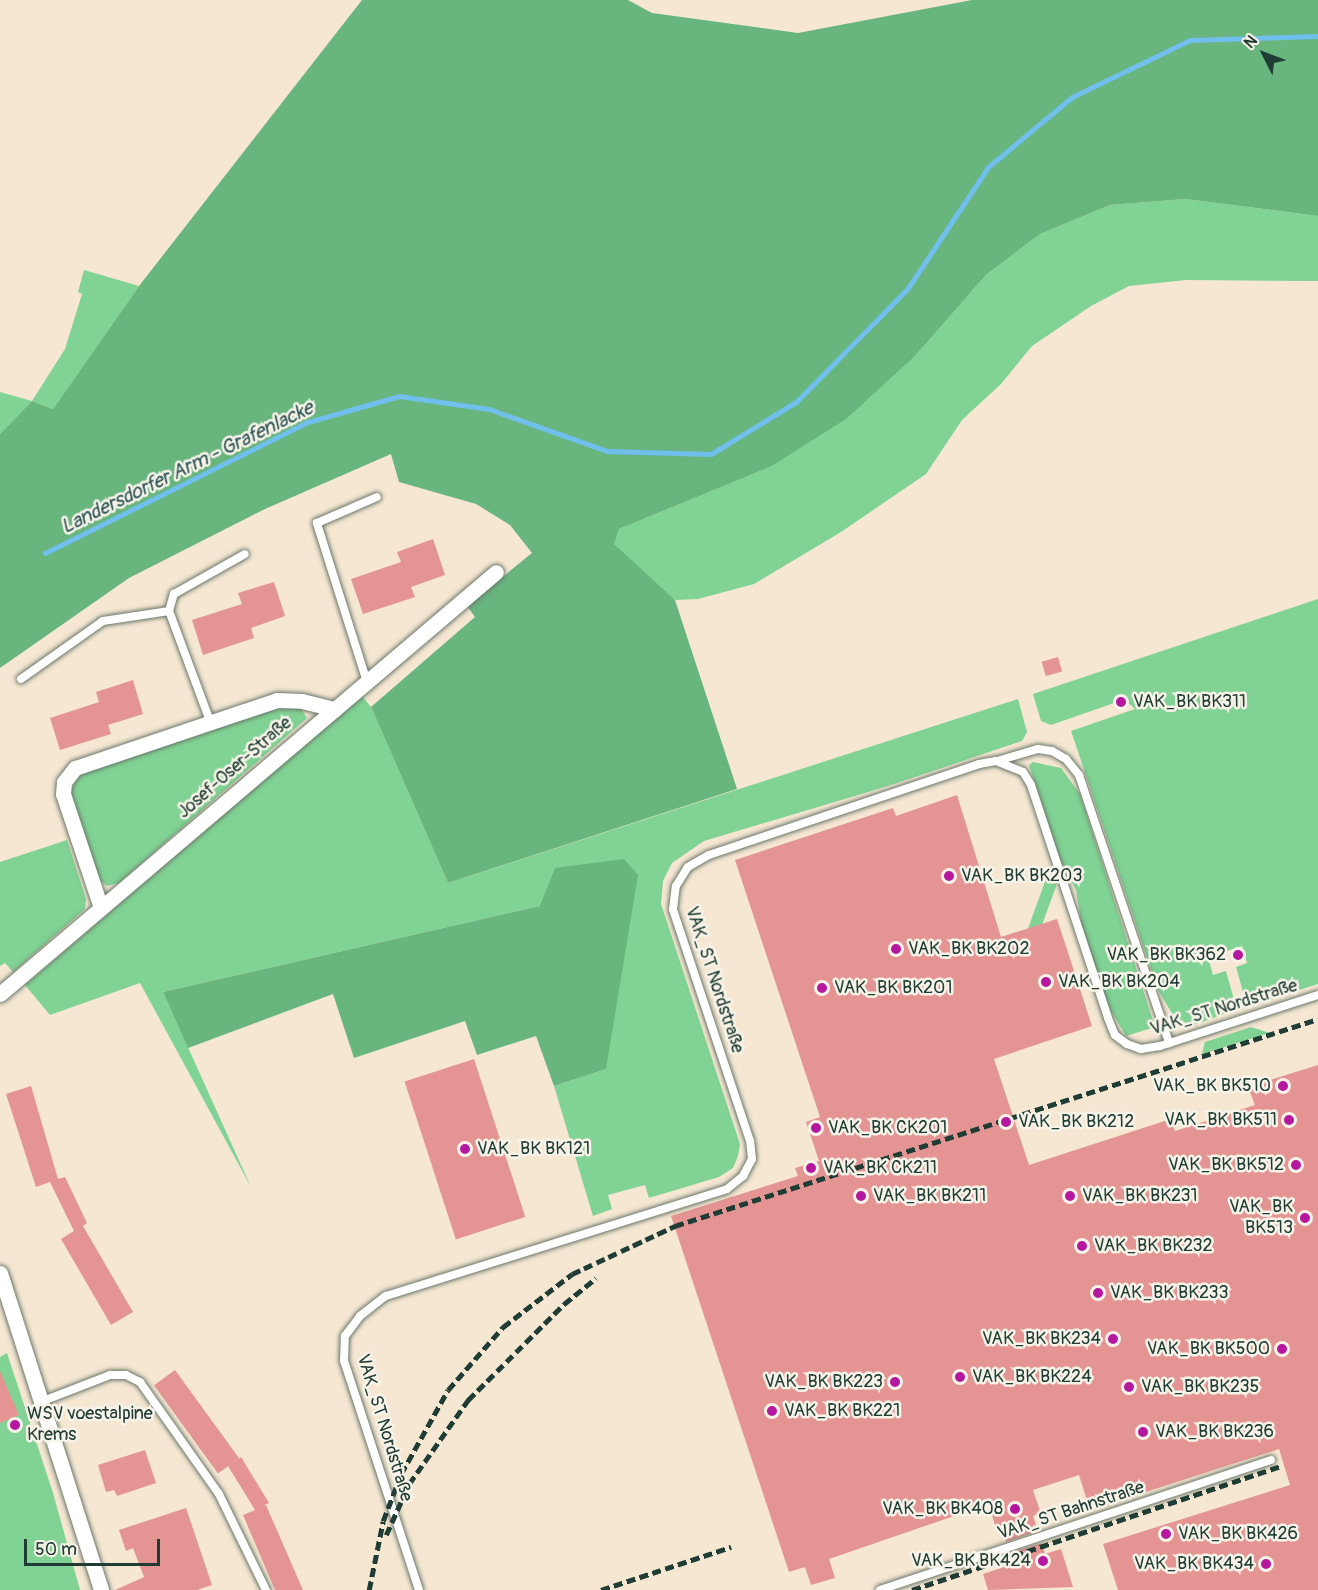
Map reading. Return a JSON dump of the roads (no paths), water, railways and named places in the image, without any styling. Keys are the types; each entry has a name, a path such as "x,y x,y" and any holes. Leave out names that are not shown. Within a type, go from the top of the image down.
{"street":[{"name":"Josef-Oser-Straße","path":"0,994 496,572"},
{"path":"101,908 63,794 68,775 84,763 289,699 335,709"},
{"path":"0,1273 43,1401 101,1590"}],"lane":[{"path":"367,682 317,523 377,497"},
{"path":"210,722 169,611 174,594 245,554"},
{"path":"21,679 103,621 169,611"},
{"path":"996,761 1038,749 1052,751 1066,759 1079,775 1169,1043"},
{"name":"VAK_ST Nordstraße","path":"419,1590 344,1361 345,1336 360,1316 386,1296 727,1189 743,1176 752,1159 750,1141 673,909 676,886 688,867 709,855 996,761 1023,772 1031,785 1115,1035 1141,1049 1169,1043 1318,995"},
{"path":"43,1401 110,1375 126,1375 140,1382 219,1494 266,1590"},
{"name":"VAK_ST Bahnstraße","path":"880,1590 1271,1460"}],"waterway":[{"name":"Landersdorfer Arm - Grafenlacke","path":"45,553 308,422 399,396 489,409 607,451 711,454 796,402 908,288 988,167 1072,97 1190,40 1318,36"}],"railway":[{"path":"369,1590 383,1521 401,1474 448,1390 503,1327 572,1274 675,1226 1318,1019"},
{"path":"386,1535 409,1484 468,1400 564,1304 596,1278"},
{"path":"912,1590 1283,1465"},
{"path":"601,1590 731,1547"}],"place":[{"name":"VAK_BK BK311","path":"1121,702"},
{"name":"VAK_BK BK203","path":"949,876"},
{"name":"VAK_BK BK202","path":"896,949"},
{"name":"VAK_BK BK362","path":"1238,955"},
{"name":"VAK_BK BK204","path":"1046,982"},
{"name":"VAK_BK BK201","path":"822,988"},
{"name":"VAK_BK BK510","path":"1283,1086"},
{"name":"VAK_BK BK511","path":"1289,1120"},
{"name":"VAK_BK BK212","path":"1006,1122"},
{"name":"VAK_BK CK201","path":"816,1128"},
{"name":"VAK_BK BK121","path":"465,1149"},
{"name":"VAK_BK BK512","path":"1296,1165"},
{"name":"VAK_BK CK211","path":"811,1168"},
{"name":"VAK_BK BK211","path":"861,1196"},
{"name":"VAK_BK BK231","path":"1070,1196"},
{"name":"VAK_BK BK513","path":"1305,1218"},
{"name":"VAK_BK BK232","path":"1082,1246"},
{"name":"VAK_BK BK233","path":"1098,1293"},
{"name":"VAK_BK BK234","path":"1113,1339"},
{"name":"VAK_BK BK500","path":"1282,1349"},
{"name":"VAK_BK BK224","path":"960,1377"},
{"name":"VAK_BK BK223","path":"895,1382"},
{"name":"VAK_BK BK235","path":"1129,1387"},
{"name":"VAK_BK BK221","path":"772,1411"},
{"name":"WSV voestalpine Krems","path":"15,1425"},
{"name":"VAK_BK BK236","path":"1143,1432"},
{"name":"VAK_BK BK408","path":"1015,1509"},
{"name":"VAK_BK BK426","path":"1166,1534"},
{"name":"VAK_BK BK424","path":"1043,1561"},
{"name":"VAK_BK BK434","path":"1266,1564"}]}
